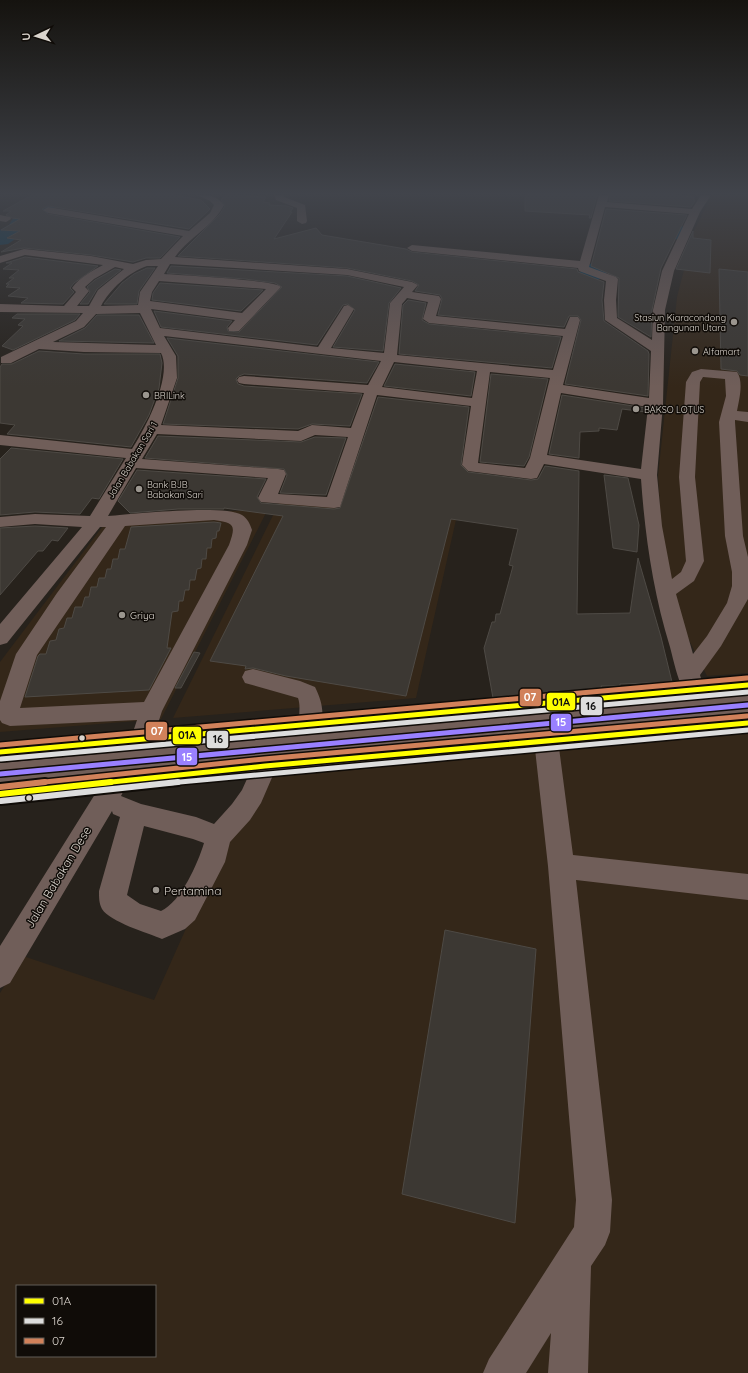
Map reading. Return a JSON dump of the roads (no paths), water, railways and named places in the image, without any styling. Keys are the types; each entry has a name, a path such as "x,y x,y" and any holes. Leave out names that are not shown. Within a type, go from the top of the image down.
{"main road":[{"path":"0,752 360,719 692,682 748,685"},
{"path":"0,774 748,705"},
{"path":"360,719 366,756"},
{"path":"0,794 111,791 265,766 748,723"}],"street":[{"path":"90,259 133,267"},
{"path":"502,259 591,270 612,280 610,300 611,320 658,350"},
{"path":"591,270 593,259"},
{"path":"673,259 668,271 659,310 656,404 649,475 654,534 660,570 665,592 692,682"},
{"path":"144,306 146,292 165,261"},
{"path":"0,440 134,459 278,474 267,498 334,503 373,389 390,357 396,303 412,285 347,272 165,261 146,263 133,267 102,293 93,310 80,324 6,360"},
{"path":"68,309 83,291 78,288 90,277 114,263"},
{"path":"155,277 275,287 222,340"},
{"path":"403,294 435,299 429,319 573,327 557,381 538,458 531,474 471,467 484,367"},
{"path":"0,308 93,310 144,306 244,317"},
{"name":"Jalan Babakan Sari 1","path":"0,638 95,522 152,429 160,411 170,378 169,356 146,314 144,306"},
{"path":"322,351 348,309"},
{"path":"156,331 322,351 484,367 557,381 656,404"},
{"path":"86,348 97,337"},
{"path":"11,344 86,348 166,349"},
{"path":"665,592 684,581 691,573 695,561 687,477 693,382 697,375 701,372 732,376 733,387 727,422 734,536 745,572 737,603 692,682"},
{"path":"244,380 290,384 319,384 373,389 479,403"},
{"path":"729,415 748,417"},
{"path":"152,429 301,436 312,430 358,433"},
{"path":"538,458 649,475"},
{"path":"0,522 35,518 95,522 214,515 235,518 242,523 243,530 238,545 151,711 143,738"},
{"path":"119,521 69,591 28,654 5,721 151,711"},
{"path":"253,677 300,689 307,693 311,704 310,724"},
{"path":"503,1373 592,1232 594,1200 561,866 546,740"},
{"path":"134,813 129,837 113,891 113,902 132,914 162,925 175,919 186,911 212,862 218,838 245,806 265,766"},
{"path":"111,791 134,813 196,828 218,838"},
{"name":"Jalan Babakan Dese","path":"0,973 111,791"},
{"path":"561,866 748,887"},
{"path":"568,1373 573,1263"}],"waterway":[{"path":"529,272 583,279 592,275 609,259"}],"place":[{"name":"Stasiun Kiaracondong Bangunan Utara","path":"734,322"},
{"name":"Alfamart","path":"695,351"},
{"name":"BRILink","path":"146,395"},
{"name":"BAKSO LOTUS","path":"636,409"},
{"name":"Bank BJB Babakan Sari","path":"139,489"},
{"name":"Griya","path":"122,615"},
{"name":"Pertamina","path":"156,890"}]}
